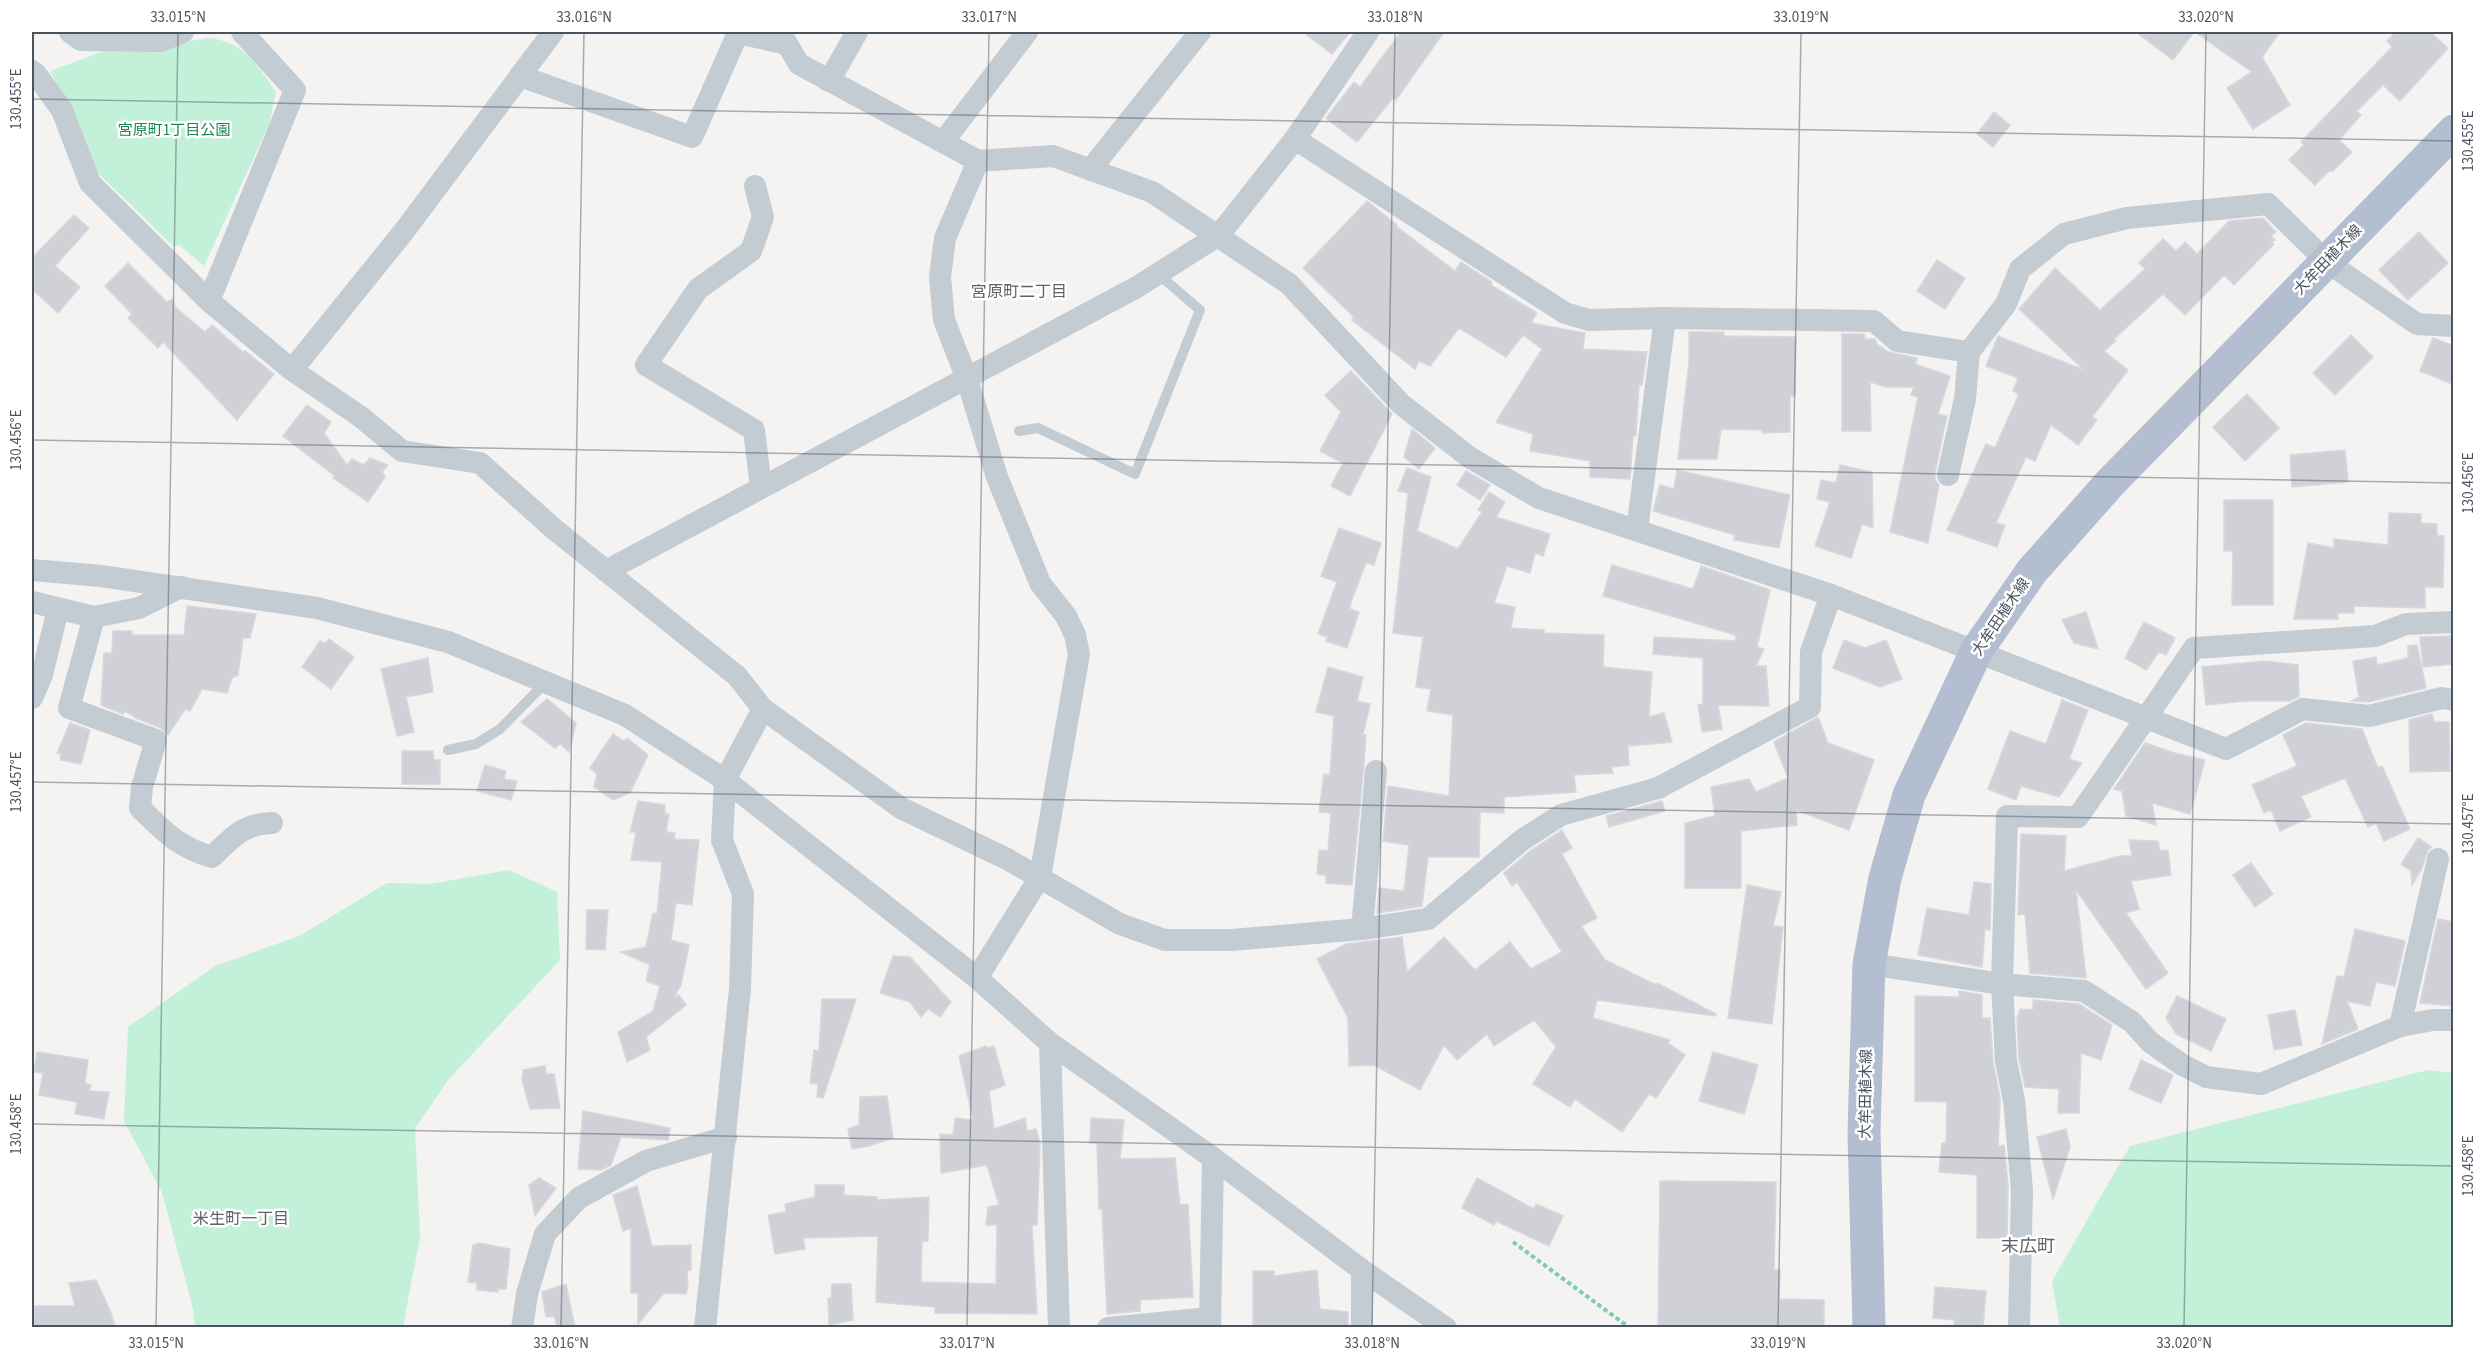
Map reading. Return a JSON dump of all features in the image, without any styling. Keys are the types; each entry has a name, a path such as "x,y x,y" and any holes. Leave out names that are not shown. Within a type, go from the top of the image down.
{"main road":[{"name":"大牟田植木線","path":"1869,1328 1864,1132 1869,964 1885,878 1909,795 1977,650 2032,571 2111,482 2454,131"}],"street":[{"path":"70,32 81,40 161,40 183,32"},
{"path":"209,301 295,90 242,32"},
{"path":"292,370 405,230 553,32"},
{"path":"829,81 857,32"},
{"path":"943,142 1027,32"},
{"path":"1090,170 1200,32"},
{"path":"606,571 1158,274 1219,235 1295,139 1368,32"},
{"path":"520,76 692,137 738,33 783,38 799,64 978,161 1053,156 1152,192 1289,284 1401,404 1469,457 1539,498 1830,594 2226,749 2303,709 2369,716 2442,698 2454,700"},
{"path":"32,71 62,110 90,183 209,301 292,370 361,417 402,451 480,463 606,571 737,676 763,709 901,808 1040,877 1120,924 1165,940 1231,940 1362,929 1428,919 1522,840 1561,815 1658,788 1810,707 1811,652 1830,594"},
{"path":"1295,139 1565,313 1589,320 1665,318 1874,321 1897,341 1969,352"},
{"path":"976,978 1040,877 1079,654 1075,635 1066,616 1040,583 997,477 967,378 944,320 940,277 945,238 978,161"},
{"path":"755,186 764,217 751,251 698,289 646,365 754,430 761,488"},
{"path":"1948,475 1965,399 1969,352 2006,304 2020,269 2064,234 2127,218 2268,204 2327,262 2417,324 2454,326"},
{"path":"1636,530 1665,318"},
{"path":"32,570 101,576 253,597 339,614 448,642 625,715 725,780 976,978 1050,1043 1213,1158 1362,1270 1446,1328"},
{"path":"32,602 94,617 139,608 182,587"},
{"path":"32,698 42,675 58,609"},
{"path":"94,617 69,708 156,740 142,788 140,808 162,830 189,850 212,857 239,831 261,823 272,823"},
{"path":"2019,1328 2022,1190 2014,1100 2006,1061 2002,984 2007,816 2078,817 2194,648 2374,636 2406,624 2454,622"},
{"path":"705,1328 740,989 743,894 722,840 725,780 763,709"},
{"path":"1362,929 1376,771"},
{"path":"2400,1026 2438,859"},
{"path":"1869,964 2002,984 2084,991 2132,1022 2150,1042 2181,1064 2206,1077 2261,1084 2400,1026 2433,1020 2454,1020"},
{"path":"1050,1043 1059,1328"},
{"path":"522,1328 527,1294 545,1234 579,1198 646,1161 726,1137"},
{"path":"1108,1328 1210,1323 1213,1158"},
{"path":"1362,1270 1362,1328"}],"lane":[{"path":"1019,431 1038,428 1135,474 1200,310 1158,274"},
{"path":"448,750 476,744 500,729 547,681"}],"path":[{"path":"1513,1242 1630,1328"}],"green space":[{"name":"宮原町1丁目公園","path":"208,38 220,40 240,49 256,64 276,92 269,124 204,266 179,245 173,246 95,170 81,130 50,71 115,47 152,47"},
{"path":"509,870 557,892 560,960 449,1079 415,1128 420,1237 403,1327 195,1327 193,1309 162,1192 124,1121 128,1027 215,966 299,936 387,883 430,884"},
{"path":"2428,1070 2453,1073 2453,1327 2060,1327 2052,1281 2130,1146"}],"building":[{"path":"1303,32 1350,32 1332,54"},
{"path":"1401,32 1444,32 1396,100 1393,98 1357,142 1326,118 1354,82 1360,87"},
{"path":"2136,32 2194,32 2173,60"},
{"path":"2195,32 2280,32 2262,57 2290,105 2253,129 2227,88 2252,72"},
{"path":"2396,32 2430,32 2448,48 2400,101 2383,85 2357,111 2361,115 2339,140 2352,152 2315,185 2289,160 2304,145 2301,142 2392,47 2387,41"},
{"path":"1994,112 2010,125 1993,147 1977,134"},
{"path":"1367,201 1455,271 1461,262 1492,282 1491,285 1537,313 1531,323 1585,333 1583,349 1647,352 1642,385 1639,385 1636,436 1633,436 1630,479 1590,477 1590,461 1530,451 1533,434 1496,422 1542,349 1523,335 1506,357 1459,328 1430,366 1419,361 1415,369 1352,320 1354,317 1303,268"},
{"path":"74,215 89,228 55,266 80,287 58,313 32,289 32,258"},
{"path":"2263,218 2276,232 2271,236 2275,240 2272,242 2274,244 2234,285 2224,275 2185,315 2163,294 2104,351 2128,370 2092,417 2097,420 2078,445 2051,425 2035,461 2026,457 1996,523 2005,525 1997,547 1947,530 1986,444 1995,448 2019,394 2013,391 2018,378 1986,366 1998,336 2084,370 2019,309 2055,268 2100,310 2145,269 2139,263 2163,239 2176,251 2185,242 2197,254 2229,221"},
{"path":"2419,232 2448,263 2408,300 2379,270"},
{"path":"1937,260 1965,278 1945,309 1917,291"},
{"path":"128,263 167,302 173,299 175,307 205,332 212,325 243,352 245,351 274,374 237,420 163,342 158,348 128,318 132,314 105,286"},
{"path":"1689,332 1724,332 1724,336 1796,337 1795,396 1790,396 1790,432 1762,433 1762,430 1721,429 1717,459 1678,459 1689,362"},
{"path":"1842,334 1864,334 1865,339 1875,339 1877,344 1889,352 1917,358 1915,364 1950,376 1938,414 1947,416 1935,472 1935,480 1939,485 1928,543 1890,532 1918,397 1911,395 1914,387 1886,387 1870,382 1871,431 1842,431"},
{"path":"2351,335 2373,357 2335,395 2313,373"},
{"path":"2433,338 2454,346 2454,385 2420,371"},
{"path":"1351,371 1392,414 1350,496 1331,486 1343,463 1320,451 1341,412 1325,395"},
{"path":"2247,394 2279,428 2245,461 2213,427"},
{"path":"307,405 331,422 324,433 347,465 352,459 364,465 370,458 388,465 382,472 385,477 368,502 333,478 335,476 283,436"},
{"path":"1412,429 1435,448 1419,469 1404,457"},
{"path":"2345,450 2348,482 2292,487 2290,455"},
{"path":"1840,465 1872,472 1873,528 1862,524 1851,558 1815,546 1830,502 1817,499 1821,480 1836,483"},
{"path":"1407,468 1431,477 1417,531 1458,549 1482,512 1478,510 1489,492 1505,502 1496,517 1550,534 1543,556 1535,553 1530,573 1507,566 1494,603 1515,607 1511,628 1544,630 1544,633 1604,635 1603,667 1652,672 1649,717 1664,713 1672,742 1628,746 1629,765 1611,767 1613,773 1574,775 1576,792 1504,797 1504,813 1480,812 1479,857 1428,857 1422,906 1377,913 1379,888 1404,891 1409,845 1383,841 1388,786 1449,796 1453,715 1427,711 1431,689 1416,687 1423,637 1393,633 1408,493 1398,491"},
{"path":"1677,470 1790,495 1779,548 1734,540 1735,535 1653,511 1660,485 1674,489"},
{"path":"1466,471 1490,485 1480,500 1457,485"},
{"path":"2224,500 2273,500 2273,605 2232,605 2233,551 2224,551"},
{"path":"2389,513 2421,514 2421,523 2437,524 2437,536 2444,536 2443,587 2425,587 2425,608 2354,606 2354,613 2337,613 2338,619 2294,619 2308,543 2334,548 2334,539 2388,545"},
{"path":"1339,528 1381,543 1374,565 1366,563 1351,602 1350,609 1359,612 1347,648 1326,641 1327,637 1318,634 1337,582 1321,576"},
{"path":"1612,565 1693,589 1701,566 1770,590 1757,647 1764,649 1756,666 1766,666 1769,706 1718,705 1722,729 1702,732 1698,705 1703,704 1703,658 1653,654 1654,637 1736,641 1736,635 1603,596"},
{"path":"187,606 256,614 250,638 243,638 238,675 232,678 227,693 202,689 190,711 185,709 168,735 161,728 125,711 123,714 101,705 104,653 112,653 113,631 132,631 132,635 184,635"},
{"path":"2086,612 2098,649 2074,643 2062,620"},
{"path":"2144,622 2175,638 2166,655 2159,652 2146,670 2125,658"},
{"path":"2452,636 2454,664 2423,667 2420,637"},
{"path":"329,639 354,657 331,689 302,667 320,641 325,643"},
{"path":"1844,640 1865,648 1886,640 1902,679 1880,687 1833,668"},
{"path":"2417,645 2426,688 2368,702 2351,701 2359,697 2353,661 2376,657 2377,665 2408,658 2408,646"},
{"path":"428,658 433,692 406,697 414,732 397,736 381,669"},
{"path":"2266,661 2298,665 2299,697 2289,701 2246,701 2206,705 2202,667"},
{"path":"1328,667 1363,677 1357,701 1370,704 1363,735 1366,735 1364,764 1352,885 1326,883 1326,875 1317,874 1319,850 1328,851 1331,813 1319,812 1324,774 1330,775 1334,716 1316,712"},
{"path":"547,699 576,723 569,752 560,744 555,748 521,722"},
{"path":"2062,700 2088,710 2069,759 2082,763 2059,797 2021,786 2016,800 1988,789 2010,731 2046,744"},
{"path":"2432,714 2434,722 2449,722 2450,771 2410,772 2409,720"},
{"path":"1818,717 1828,743 1874,760 1849,830 1796,810 1797,825 1741,831 1741,888 1685,888 1685,823 1715,816 1711,787 1749,779 1756,792 1788,778 1774,742"},
{"path":"70,723 90,730 81,764 60,760 61,754 57,753"},
{"path":"2306,723 2362,729 2378,768 2382,766 2410,829 2384,841 2376,823 2368,827 2345,778 2301,796 2311,817 2280,831 2271,810 2264,813 2252,785 2297,766 2283,735"},
{"path":"613,734 624,741 627,738 648,755 630,793 613,800 594,787 597,774 590,768"},
{"path":"2145,743 2205,760 2190,814 2152,803 2156,825 2126,816 2122,791 2114,789"},
{"path":"402,751 433,751 434,760 440,760 440,784 402,784"},
{"path":"485,765 506,771 504,779 517,781 511,800 477,791"},
{"path":"638,801 665,805 665,814 669,814 666,832 675,833 674,839 699,840 692,905 676,903 671,940 689,945 681,985 673,999 679,995 686,1005 646,1037 650,1050 627,1062 618,1032 653,1011 660,986 646,981 650,965 621,952 646,947 653,913 657,914 662,862 631,860 636,832 630,832"},
{"path":"1662,801 1665,811 1609,827 1606,816"},
{"path":"1562,830 1572,848 1562,854 1597,918 1581,926 1605,960 1656,985 1657,983 1716,1014 1715,1016 1597,1000 1593,1018 1670,1040 1668,1043 1685,1055 1656,1098 1649,1094 1622,1132 1575,1099 1570,1107 1533,1084 1556,1047 1534,1020 1494,1046 1487,1034 1457,1060 1444,1045 1420,1090 1374,1065 1349,1066 1348,1018 1317,959 1346,944 1402,937 1407,972 1444,937 1475,970 1510,942 1531,969 1562,952 1517,882 1512,886 1504,873 1530,851"},
{"path":"2021,834 2066,836 2064,871 2120,856 2132,856 2129,840 2158,841 2160,851 2168,850 2171,875 2131,881 2139,909 2126,913 2168,973 2146,989 2076,890 2086,978 2030,973 2025,914 2018,915"},
{"path":"2418,838 2432,847 2428,850 2422,868 2412,885 2411,871 2401,864"},
{"path":"2251,863 2273,894 2255,907 2233,875"},
{"path":"1974,882 1991,884 1990,930 1985,929 1982,967 1918,955 1927,908 1969,915"},
{"path":"1747,885 1781,892 1773,926 1783,927 1772,1024 1728,1018"},
{"path":"587,910 608,910 605,950 586,949"},
{"path":"2438,919 2454,922 2454,1006 2420,1003"},
{"path":"2355,929 2405,941 2395,986 2376,982 2370,1006 2347,1001 2358,1029 2322,1044 2337,976 2344,977"},
{"path":"893,956 910,957 951,1002 940,1017 928,1009 921,1017 910,1002 880,993"},
{"path":"1959,991 1982,995 1982,1018 1990,1018 1993,1062 2000,1098 1998,1147 2004,1145 2008,1185 2007,1238 1977,1238 1977,1175 1939,1172 1942,1143 1946,1143 1947,1102 1915,1101 1915,996 1959,997"},
{"path":"2177,996 2226,1019 2211,1051 2176,1034 2166,1018"},
{"path":"822,999 856,999 823,1098 817,1097 818,1084 810,1083 814,1050 819,1051"},
{"path":"2033,1000 2079,1004 2112,1025 2101,1060 2081,1053 2079,1113 2058,1113 2059,1089 2025,1087 2019,1059 2017,1019 2020,1009 2033,1010"},
{"path":"2295,1010 2302,1045 2274,1050 2268,1015"},
{"path":"986,1046 988,1048 994,1046 1005,1085 989,1091 994,1129 1025,1118 1027,1131 1036,1129 1040,1143 1037,1225 1032,1225 1037,1314 935,1313 935,1307 876,1302 878,1236 803,1238 805,1249 775,1254 768,1215 786,1212 785,1204 815,1197 815,1185 844,1185 844,1195 877,1197 877,1200 929,1197 928,1241 922,1241 921,1282 996,1284 997,1225 986,1225 988,1207 999,1205 987,1165 941,1173 940,1134 953,1135 955,1118 973,1120 959,1056"},
{"path":"37,1052 88,1060 85,1083 91,1085 89,1091 109,1092 104,1119 75,1114 77,1102 39,1095 43,1073 34,1072"},
{"path":"1713,1052 1758,1065 1744,1114 1699,1101"},
{"path":"2141,1060 2173,1075 2161,1103 2129,1089"},
{"path":"545,1066 546,1074 554,1074 560,1108 530,1109 522,1080 523,1070"},
{"path":"887,1096 893,1138 852,1149 848,1129 859,1125 860,1097"},
{"path":"583,1111 670,1128 668,1140 621,1137 611,1165 601,1170 578,1169"},
{"path":"1091,1118 1124,1120 1120,1159 1175,1158 1180,1205 1188,1204 1193,1297 1140,1300 1140,1311 1107,1314 1102,1209 1099,1209 1097,1143 1090,1143"},
{"path":"2066,1129 2070,1147 2053,1199 2037,1137"},
{"path":"539,1178 556,1188 535,1216 529,1185"},
{"path":"1477,1178 1534,1209 1536,1204 1563,1216 1549,1246 1496,1221 1494,1225 1462,1208"},
{"path":"1660,1181 1776,1182 1774,1270 1780,1270 1779,1299 1824,1300 1824,1328 1658,1328"},
{"path":"637,1186 652,1246 691,1245 691,1270 687,1271 686,1294 664,1293 638,1324 638,1293 631,1293 631,1228 623,1231 613,1195"},
{"path":"479,1243 510,1249 506,1289 498,1289 498,1292 477,1290 477,1283 468,1282 473,1245"},
{"path":"1317,1270 1320,1309 1348,1312 1348,1328 1253,1328 1253,1271 1274,1271 1274,1276"},
{"path":"96,1280 112,1315 115,1328 32,1328 32,1306 75,1306 69,1283"},
{"path":"566,1284 575,1328 558,1328 554,1316 546,1317 542,1292"},
{"path":"832,1284 851,1284 853,1320 829,1325 828,1298 831,1298"},
{"path":"1935,1287 1986,1291 1983,1328 1953,1328 1955,1320 1933,1318"}],"district":[{"name":"宮原町二丁目","path":"1019,292"},
{"name":"米生町一丁目","path":"241,1219"},
{"name":"末広町","path":"2028,1246"}]}
